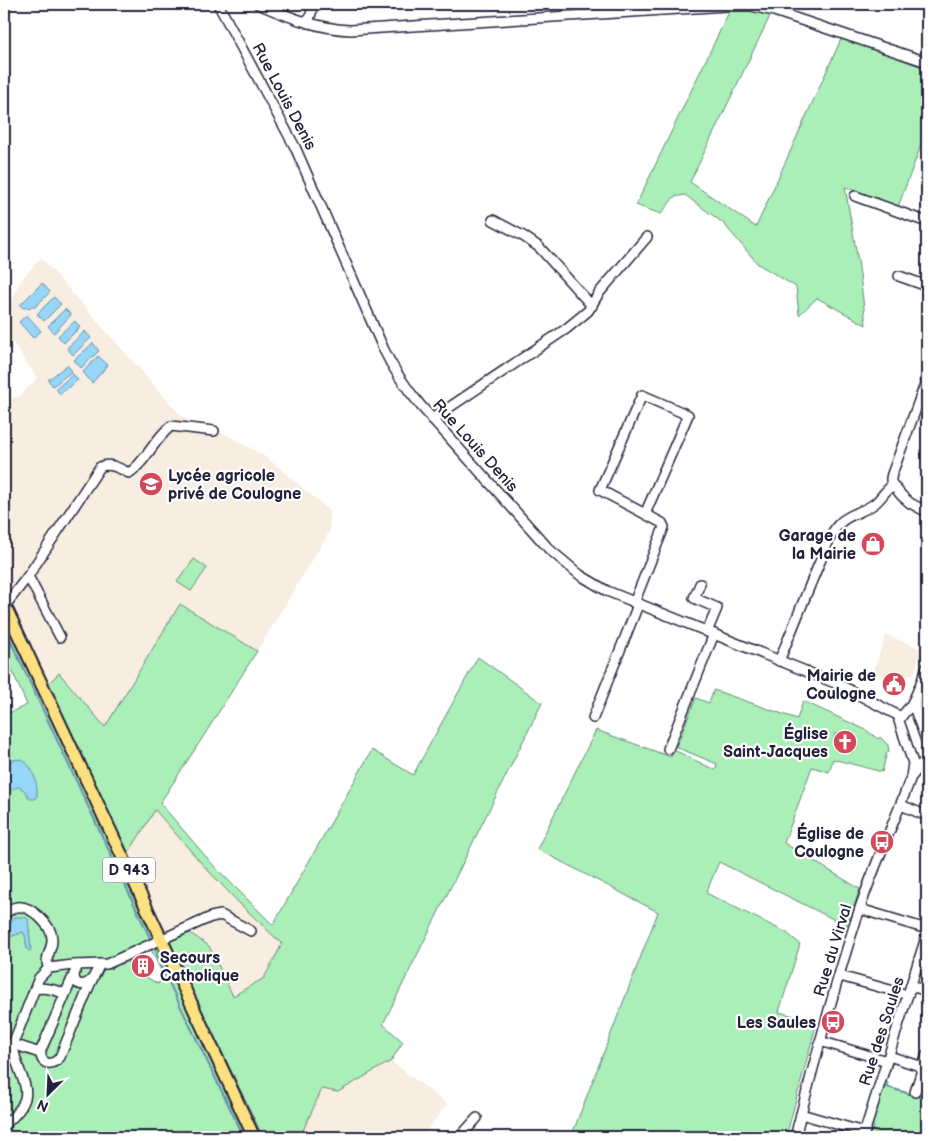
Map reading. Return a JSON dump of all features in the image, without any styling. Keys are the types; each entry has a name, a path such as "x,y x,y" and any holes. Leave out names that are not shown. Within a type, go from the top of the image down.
{"main road":[{"name":"D 943","path":"4,605 254,1137"}],"street":[{"name":"Rue Louis Denis","path":"218,4 295,147 390,362 406,387 432,419 555,555 587,580 636,604 840,685 903,715 911,712 917,716"},
{"path":"258,4 308,22 335,29 359,30 744,6 782,13 927,62"},
{"path":"308,22 314,4"},
{"path":"855,196 927,220"},
{"path":"493,220 524,236 539,247 592,306"},
{"path":"432,419 586,314 599,293 647,237"},
{"path":"899,276 927,286"},
{"path":"927,379 890,481 906,500 927,512"},
{"path":"594,718 664,527 662,523 600,490 642,394 688,416 646,514"},
{"path":"4,605 28,576 100,467 110,465 129,473 138,467 162,433 171,426 214,431"},
{"path":"779,661 834,530 848,516 874,504 893,486"},
{"path":"28,576 60,637"},
{"path":"668,749 710,633 717,608 694,598 700,584"},
{"path":"926,760 918,761 912,758 899,724 915,696 927,667"},
{"path":"915,696 914,705 927,743"},
{"name":"Rue du Virval","path":"795,1137 820,1041 860,909 911,777 914,765 912,758"},
{"name":"Rue du Virval","path":"911,777 926,760"},
{"path":"901,805 927,816"},
{"path":"4,1125 20,1107 26,1094 25,1084 14,1055 13,1044 39,978 48,965 53,941 43,920 26,908 18,907 6,910"},
{"path":"860,909 927,929"},
{"path":"48,965 107,964 211,917 221,915 251,931"},
{"name":"Rue des Saules","path":"863,1135 927,934"},
{"path":"78,965 40,1053 42,1060 46,1063 52,1064 60,1056 100,964"},
{"path":"74,975 74,980 81,985 85,985 93,977"},
{"path":"840,976 908,996"},
{"path":"910,986 927,991"},
{"path":"35,989 49,989 66,994"},
{"path":"820,1041 923,1066"},
{"path":"4,1042 40,1053"},
{"path":"915,1092 927,1054"},
{"path":"801,1114 863,1135"},
{"path":"462,1137 478,1118"}],"shaded area":[{"name":"Lycée agricole privé de Coulogne","path":"41,258 184,419 227,435 267,458 329,510 330,531 257,651 180,604 105,728 59,673 48,684 4,581 4,401 20,396 37,378 8,335 7,322 11,302 21,280"},
{"path":"886,635 927,651 924,659 919,658 914,673 901,679 900,677 890,680 888,675 881,678 880,674 873,671"},
{"path":"155,810 239,903 282,944 264,978 233,996 209,946 190,933 169,942 128,854"},
{"path":"391,1061 447,1104 422,1137 300,1137 322,1089 338,1092"}],"green space":[{"path":"741,9 771,14 690,182 756,227 842,37 927,69 927,129 898,207 845,187 859,267 866,325 817,298 799,315 796,287 758,264 723,223 685,195 674,197 661,214 636,205 730,10"},
{"path":"194,559 207,568 191,591 177,582"},
{"path":"180,604 257,651 160,803 214,866 273,925 372,750 413,775 478,657 542,703 383,1024 403,1042 391,1061 338,1092 322,1089 300,1137 263,1137 169,942 190,933 209,946 233,996 264,978 282,944 239,903 155,810 128,854 48,684 59,673 105,727"},
{"path":"4,620 248,1137 4,1137 4,941 23,932 27,949 30,942 29,929 15,917 4,931 4,715 27,705 4,652","holes":["150,947 163,975 158,984 131,968 126,959"]},
{"path":"714,690 797,719 803,701 866,730 878,739 880,737 888,745 889,752 887,752 882,772 833,759 829,772 812,767 784,843 860,889 847,926 719,862 706,893 787,933 800,944 779,1012 817,1022 786,1137 701,1137 685,1133 683,1137 571,1137 658,912 537,849 596,730 671,757 674,750 715,770 717,764 676,747 696,698 709,703","holes":["835,733 856,740 857,748 854,748 852,752 837,747 834,740"]},
{"path":"894,1059 886,1082 888,1083 887,1087 911,1095 927,1063 927,1137 865,1137 866,1133 871,1133 874,1126 870,1123 889,1062"}],"water":[{"path":"42,283 50,292 35,307 23,308 20,305"},
{"path":"54,297 61,304 44,321 37,314"},
{"path":"65,309 71,315 54,333 48,326"},
{"path":"27,315 41,331 33,338 19,322"},
{"path":"75,321 80,327 64,343 58,336"},
{"path":"85,331 91,338 73,355 67,348"},
{"path":"93,343 99,351 81,368 74,360"},
{"path":"98,356 108,365 92,383 83,372"},
{"path":"67,365 72,371 53,386 48,380"},
{"path":"73,374 78,380 60,394 56,389"},
{"path":"21,759 32,770 37,786 37,796 35,799 30,799 24,790 19,787 11,791 5,805 11,819 7,826 4,825 4,767 12,760"},
{"path":"15,917 28,919 31,950 29,951 23,932 4,941 4,931"}],"waterway":[{"path":"4,627 150,938"},
{"path":"155,948 160,964 244,1137"},
{"path":"872,1123 884,1086 927,1099"}],"place":[{"name":"Lycée agricole privé de Coulogne","path":"151,484"},
{"name":"Garage de la Mairie","path":"873,544"},
{"name":"Mairie de Coulogne","path":"894,684"},
{"name":"Église Saint-Jacques","path":"845,742"},
{"name":"Église de Coulogne","path":"882,842"},
{"name":"Secours Catholique","path":"143,966"},
{"name":"Les Saules","path":"833,1022"}]}
